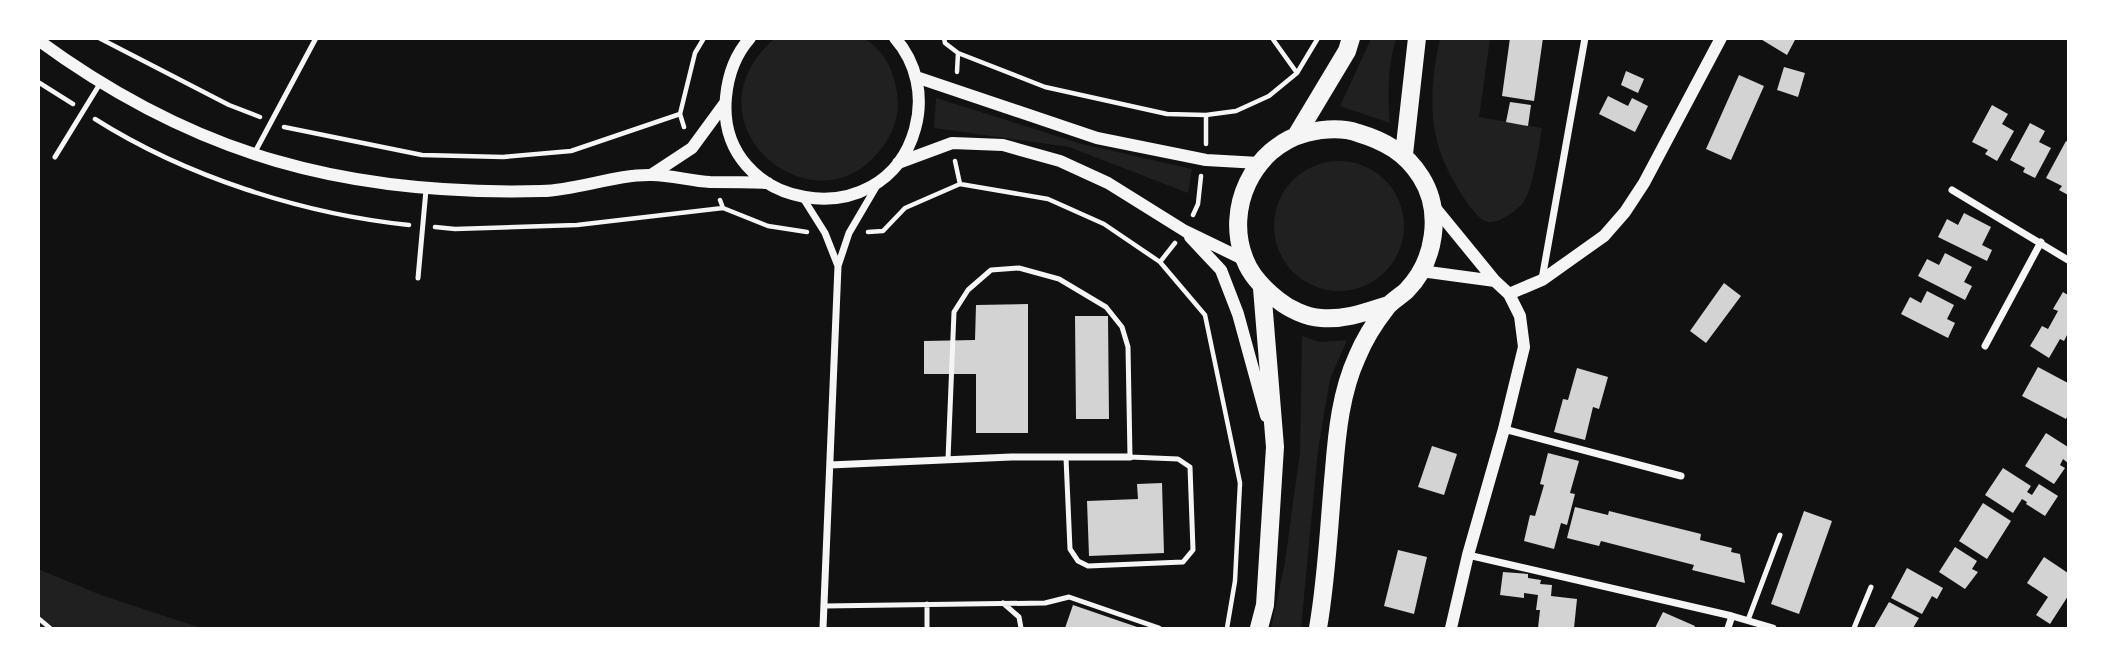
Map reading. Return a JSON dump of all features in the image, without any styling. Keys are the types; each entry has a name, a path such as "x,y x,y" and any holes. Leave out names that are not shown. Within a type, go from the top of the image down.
{"main road":[{"path":"1296,136 1347,51 1352,38"},
{"path":"1404,154 1418,38"},
{"path":"1322,129 1349,130 1375,138 1404,154 1424,181 1432,203 1434,226 1430,250 1421,271 1407,290 1388,305 1352,317 1319,318 1288,308 1262,288 1245,260 1238,235 1239,209 1246,185 1259,163 1276,147 1296,136 1322,129"},
{"path":"1259,628 1265,605 1275,447 1262,288"},
{"path":"1318,628 1336,445 1347,380 1358,354 1388,305"}],"street":[{"path":"750,38 730,71 725,103 727,119 737,149 751,168 779,190 803,198 830,200 843,198 879,181 907,150 917,122 919,91 906,54 895,38"},
{"path":"1542,280 1585,38"},
{"path":"1509,294 1542,280 1604,236 1625,212 1644,183 1721,38"},
{"path":"38,40 101,82 154,112 253,155 371,183 426,190 476,192 546,191 651,175 768,183"},
{"path":"916,77 1097,138 1206,160 1259,163"},
{"path":"651,175 692,148 725,103"},
{"path":"898,163 952,143 1003,145 1060,161 1108,183 1185,231 1245,260"},
{"path":"823,628 838,266 849,233 879,181"},
{"path":"1952,190 2068,260"},
{"path":"803,198 825,233 838,266"},
{"path":"1432,203 1495,281 1509,294 1521,316 1524,347 1451,628"},
{"path":"1185,231 1221,270 1238,314 1275,447"},
{"path":"1985,346 2041,242"},
{"path":"1421,271 1495,281"},
{"path":"1504,429 1681,476"},
{"path":"830,464 948,459 1130,457"},
{"path":"1468,555 1732,616 1773,628"},
{"path":"1728,628 1732,616"}],"lane":[{"path":"253,155 316,38"},
{"path":"55,157 101,82"},
{"path":"418,278 426,190"},
{"path":"948,459 954,312 968,290 991,270 1019,268 1059,279 1106,307 1122,327 1128,347 1130,457 1178,459 1190,467 1193,550 1183,562 1088,566 1078,561 1070,549 1066,458"},
{"path":"1748,620 1780,535"},
{"path":"1854,628 1871,587"},
{"path":"824,606 1045,603 1069,597 1159,628"},
{"path":"1003,603 1019,617 1021,628"},
{"path":"927,604 927,628"}],"path":[{"path":"99,38 229,105 270,122 293,130 422,155 503,157 571,151 680,114"},
{"path":"944,38 945,43 958,52 1045,87 1167,114 1206,115 1236,111 1269,96 1297,73 1318,38"},
{"path":"1272,38 1297,73"},
{"path":"955,92 958,52"},
{"path":"1160,262 1185,231 1198,204 1206,160 1206,115"},
{"path":"952,143 960,184"},
{"path":"849,233 883,231 905,208 960,184 1048,199 1104,224 1160,262 1205,315 1240,483 1235,581 1227,628"},
{"path":"38,618 50,628"}],"shaded area":[{"path":"774,39 865,39 885,58 893,75 898,103 894,125 875,156 848,176 818,180 790,173 765,156 748,132 741,102 749,71"},
{"path":"1371,39 1396,39 1389,80 1390,123 1340,106"},
{"path":"1440,39 1490,39 1479,117 1542,128 1526,198 1515,210 1497,221 1489,222 1475,213 1454,182 1440,150 1433,122 1432,98"},
{"path":"936,98 1082,144 1192,169 1188,193 1069,147 934,128"},
{"path":"1339,161 1364,166 1385,180 1399,201 1404,226 1399,251 1385,272 1364,286 1339,291 1314,286 1293,272 1279,251 1274,226 1279,201 1293,180 1314,166"},
{"path":"1302,336 1320,342 1347,340 1330,379 1318,450 1301,628 1271,628 1285,562 1300,452"},
{"path":"38,569 101,595 201,628 39,628"}],"building":[{"path":"1510,38 1543,38 1534,101 1502,96"},
{"path":"1759,38 1796,38 1787,55"},
{"path":"1784,67 1805,73 1798,97 1777,90"},
{"path":"1626,71 1644,79 1638,93 1621,85"},
{"path":"1739,75 1764,86 1731,160 1706,149"},
{"path":"1608,96 1628,106 1632,98 1648,106 1635,132 1599,114"},
{"path":"1510,102 1531,105 1528,126 1506,122"},
{"path":"1992,105 2008,114 2002,124 2014,131 1997,161 1985,154 1988,150 1972,142"},
{"path":"2030,123 2045,131 2039,142 2051,148 2035,178 2023,172 2025,168 2010,160"},
{"path":"2066,141 2068,195 2059,190 2062,186 2046,178"},
{"path":"1964,213 1991,227 1982,245 1992,250 1987,261 1938,237 1947,219 1958,225"},
{"path":"1945,253 1972,267 1964,282 1972,286 1965,300 1918,276 1927,259 1939,265"},
{"path":"1724,283 1741,296 1706,343 1690,331"},
{"path":"1927,291 1954,305 1947,319 1955,323 1948,338 1901,314 1910,297 1921,303"},
{"path":"2063,292 2068,295 2068,333 2064,341 2060,339 2049,358 2030,346 2042,326 2048,329 2058,311 2053,309"},
{"path":"1028,304 1028,433 976,433 976,374 924,374 924,341 975,340 976,305"},
{"path":"1075,316 1108,316 1109,419 1076,419"},
{"path":"2038,367 2068,383 2066,419 2022,396"},
{"path":"1577,368 1608,377 1599,409 1593,407 1585,440 1554,432 1563,399 1568,400"},
{"path":"2046,433 2068,447 2068,463 2063,459 2060,465 2065,468 2054,484 2025,466"},
{"path":"1432,446 1457,454 1444,495 1418,487"},
{"path":"1548,453 1579,461 1570,493 1575,494 1567,525 1561,523 1554,549 1524,541 1530,515 1535,516 1544,485 1540,484"},
{"path":"2003,468 2031,486 2027,492 2032,495 2039,484 2058,496 2045,516 2022,499 2013,513 1985,495"},
{"path":"1162,483 1164,553 1089,556 1087,501 1138,499 1137,484"},
{"path":"1983,503 2011,521 1987,559 1959,541"},
{"path":"1575,507 1608,515 1609,511 1701,534 1700,540 1732,548 1731,552 1740,554 1745,583 1692,570 1694,565 1601,541 1599,546 1567,538"},
{"path":"1804,511 1832,521 1799,614 1771,604"},
{"path":"1955,547 1977,561 1972,569 1978,572 1965,589 1939,572"},
{"path":"1398,550 1427,557 1414,614 1384,606"},
{"path":"2044,557 2068,573 2068,596 2050,624 2036,615 2048,597 2027,583"},
{"path":"1907,568 1943,588 1937,599 1932,596 1922,614 1891,598"},
{"path":"1503,572 1528,574 1528,578 1541,580 1540,584 1552,585 1551,596 1577,599 1574,628 1538,628 1538,595 1524,593 1524,598 1500,595"},
{"path":"1889,602 1919,618 1913,628 1874,628"},
{"path":"1073,605 1140,628 1065,628"},
{"path":"1663,612 1695,626 1655,628"}]}
